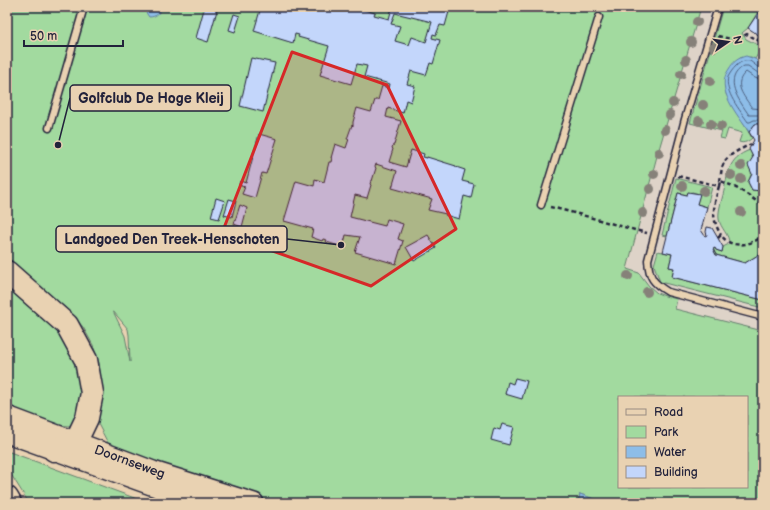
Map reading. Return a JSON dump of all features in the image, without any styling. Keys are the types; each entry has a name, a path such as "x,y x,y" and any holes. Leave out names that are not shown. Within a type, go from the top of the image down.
{"highway":[{"path":"7,272 67,325 86,360 92,393 87,418 76,441 45,447"},
{"path":"7,498 10,503"}],"main road":[{"name":"Doornseweg","path":"14,418 153,471 254,503"},
{"name":"Doornseweg","path":"7,433 201,503"}],"lane":[{"path":"49,128 84,7"},
{"path":"718,7 685,119 654,235 648,260 649,273 656,285 668,292 763,317"},
{"path":"541,205 565,124 600,17"}],"path":[{"path":"710,33 735,40 747,34 763,43"},
{"path":"751,144 733,153 723,164 713,214 716,227 724,240 728,242 742,245 755,242 763,236"},
{"path":"671,174 719,186"},
{"path":"720,180 747,194 763,206"},
{"path":"541,205 567,210 618,226 654,235"},
{"path":"718,238 721,235"}],"highlighted area":[{"path":"292,52 387,85 456,229 371,286 222,233"}],"shaded area":[{"path":"701,7 763,7 763,331 675,309 622,291 653,171"}],"green space":[{"path":"7,7 701,7 657,156 627,269 639,273 649,286 657,293 677,299 675,309 763,331 763,503 605,503 580,494 578,503 271,503 110,447 98,424 101,382 99,363 93,345 83,327 67,309 7,260","holes":["113,311 128,329 129,335 130,362 125,336"]},
{"path":"723,7 761,7 748,28 742,33 746,39 762,47 755,59 751,57 740,58 730,68 726,94 752,138 741,143 739,142 742,133 728,129 725,139 720,138 722,131 690,123"},
{"path":"750,150 753,166 748,182 752,190 761,191 763,194 763,252 745,263 716,255 713,249 715,248 716,250 722,252 723,247 729,244 728,238 720,222 720,207 728,174 733,162 742,153"},
{"path":"676,178 712,187 707,207 697,204 699,194 692,192 687,195 678,193 667,236 662,235"},
{"path":"658,251 672,254 669,267 674,268 672,277 763,300 763,308 660,282 654,265"},
{"path":"7,283 75,348 82,395 74,422 69,426 58,425 7,407"},
{"path":"7,451 148,503 29,503 7,468"}],"water":[{"path":"145,7 162,7 157,14 149,17 145,11"},
{"path":"746,56 755,59 763,66 763,124 755,124 749,132 729,102 724,85 725,77 732,64 738,59"},
{"path":"580,494 605,503 578,503"}],"building":[{"path":"203,7 218,7 208,42 196,38 204,9"},
{"path":"261,7 274,7 282,9 283,7 362,7 361,9 375,13 374,15 389,19 392,8 388,7 450,8 445,26 440,25 436,35 433,34 432,38 440,40 433,64 430,63 426,75 411,71 407,84 415,86 411,102 406,100 403,113 388,108 386,117 401,121 389,162 406,167 411,150 424,154 423,157 465,170 462,181 474,184 471,198 464,196 459,219 428,210 432,199 392,188 397,171 376,164 367,198 355,195 350,217 385,226 387,219 403,224 398,239 403,241 396,264 355,252 360,237 346,235 343,247 326,242 327,240 323,239 322,241 311,237 313,229 284,221 296,181 314,186 315,179 324,182 335,144 346,148 349,139 347,139 352,125 353,126 357,108 371,112 375,100 378,100 382,86 389,88 390,84 364,77 367,66 357,64 351,84 320,75 329,46 298,37 299,35 295,34 293,43 254,31","holes":["395,13 432,22 426,42 412,37 409,45 395,41 400,26 391,24"]},
{"path":"762,7 763,8 763,38 748,28"},
{"path":"234,14 240,16 235,32 229,30"},
{"path":"251,58 275,63 263,112 240,106"},
{"path":"755,124 763,124 763,194 761,191 752,190 748,182 752,174 748,165 753,157 749,149 754,140 749,132"},
{"path":"259,134 277,139 266,174 262,173 255,198 242,194 245,187 239,185 240,181 246,183"},
{"path":"688,192 700,194 697,204 707,207 701,230 705,236 707,235 707,227 712,228 723,247 722,252 716,250 715,248 713,249 716,255 745,263 763,252 763,300 672,277 674,268 669,267 672,254 663,252 678,193 687,195"},
{"path":"216,198 225,201 219,219 211,217"},
{"path":"229,199 236,201 232,217 224,215"},
{"path":"240,205 247,208 242,227 234,224"},
{"path":"428,235 436,248 414,261 406,247"},
{"path":"515,378 527,381 522,399 505,394 508,382 513,384"},
{"path":"502,424 514,427 509,445 491,440 494,428 500,430"}],"place":[{"name":"Golfclub De Hoge Kleij","path":"58,145"},
{"name":"Landgoed Den Treek-Henschoten","path":"341,245"}]}
